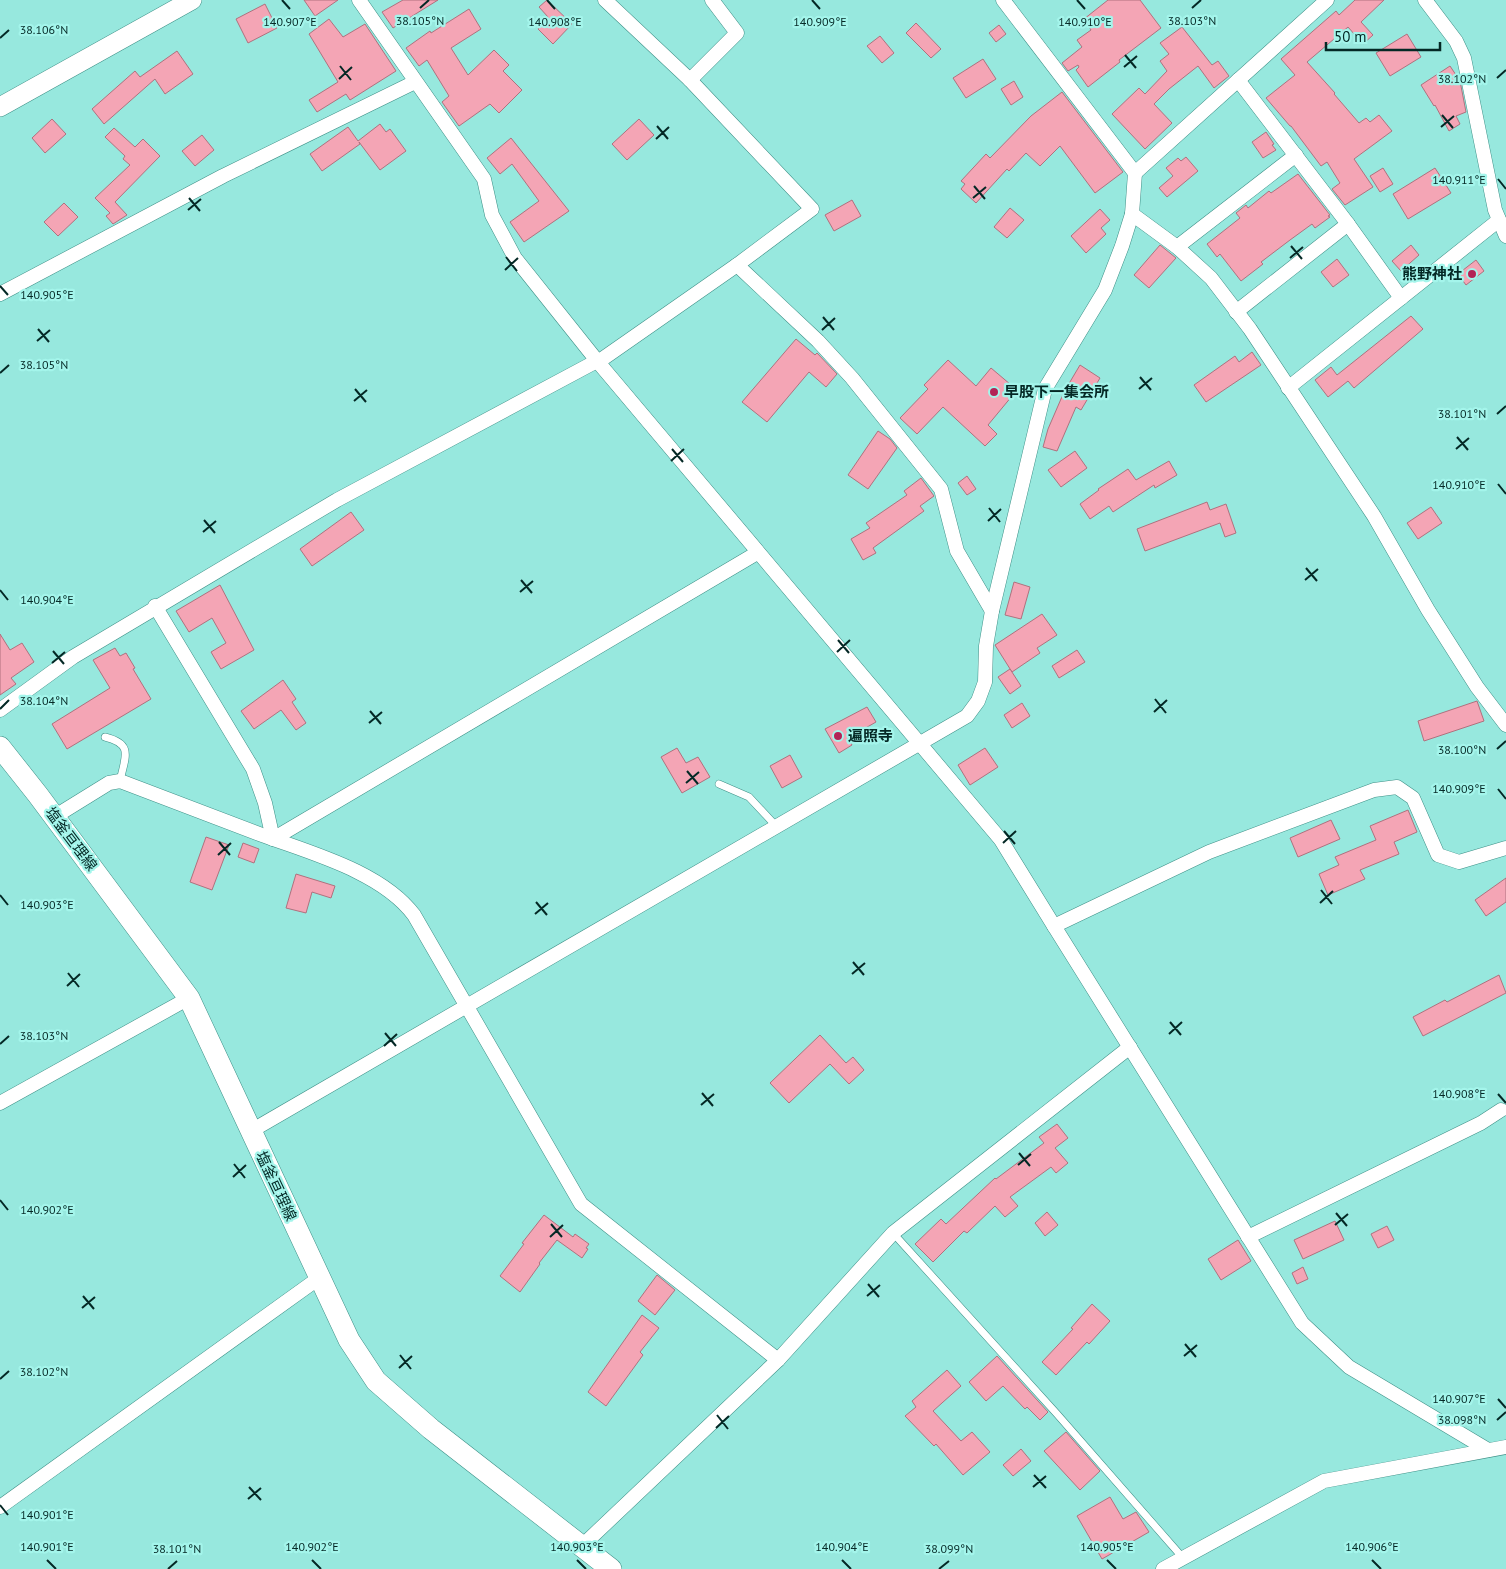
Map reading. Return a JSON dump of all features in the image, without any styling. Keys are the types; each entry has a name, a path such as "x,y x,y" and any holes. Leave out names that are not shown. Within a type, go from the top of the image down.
{"main road":[{"path":"0,107 192,0"},
{"name":"塩釜亘理線","path":"0,747 190,998 349,1340 376,1380 430,1429 611,1569"}],"street":[{"path":"359,0 484,179 492,215 514,258 757,553 1001,840 1302,1322 1349,1367 1488,1450"},
{"path":"0,710 73,656 337,500 598,362 737,265 812,209 690,80 605,0"},
{"path":"690,80 737,34 712,0"},
{"path":"251,1131 967,716 978,701 985,682 986,646 992,610 1045,389 1105,290 1132,214 1135,173 1003,0"},
{"path":"1135,173 1327,0"},
{"path":"1425,0 1456,41 1464,58 1495,210 1506,236"},
{"path":"1238,80 1348,224 1401,298"},
{"path":"0,294 223,176 415,82"},
{"path":"1177,247 1296,155"},
{"path":"1132,214 1177,247 1212,278 1374,516 1428,610 1476,687 1506,725"},
{"path":"1288,388 1499,220"},
{"path":"1236,312 1348,224"},
{"path":"737,265 823,347 852,378 924,466 941,489 957,551 992,610"},
{"path":"273,839 757,553"},
{"path":"155,606 253,769 265,802 273,839"},
{"path":"54,817 109,783 120,781 334,861 369,878 405,902 581,1204 778,1360"},
{"path":"1054,926 1209,852 1374,790 1398,787 1413,798 1438,855 1459,862 1506,848"},
{"path":"0,1103 190,998"},
{"path":"582,1546 778,1360 893,1233 1130,1047"},
{"path":"1248,1237 1481,1123 1501,1110"},
{"path":"0,1507 319,1278"},
{"path":"1163,1569 1324,1481 1506,1447"}],"lane":[{"path":"105,736 118,740 125,748 120,781"},
{"path":"719,784 749,797 776,826"},
{"path":"893,1233 1183,1558"}],"building":[{"path":"304,0 338,0 315,16"},
{"path":"403,0 438,0 393,28 382,12"},
{"path":"547,0 572,24 553,44 538,29 548,17 539,7"},
{"path":"1108,0 1140,0 1161,28 1119,60 1120,62 1088,87 1076,70 1079,67 1078,65 1068,71 1062,63 1082,47 1077,40 1091,30 1084,19"},
{"path":"1355,0 1384,0 1361,22 1373,35 1363,44 1348,27 1307,62 1359,123 1366,118 1370,122 1379,115 1392,131 1354,159 1373,187 1345,205 1332,189 1340,183 1327,162 1321,166 1291,126 1266,98 1295,75 1281,59 1336,11 1339,15"},
{"path":"265,4 277,28 248,43 236,19"},
{"path":"469,9 481,29 451,48 468,75 494,50 509,65 503,71 522,90 499,113 490,104 459,126 442,102 449,96 427,60 419,66 406,48 430,31 431,33"},
{"path":"329,19 343,37 365,24 396,71 350,100 346,94 317,112 309,100 338,82 309,34"},
{"path":"916,23 941,49 931,58 906,33"},
{"path":"999,25 1006,34 996,42 989,33"},
{"path":"1182,27 1212,65 1218,61 1229,76 1214,88 1198,66 1169,89 1154,104 1172,123 1145,149 1112,114 1139,88 1145,94 1167,71 1160,61 1169,54 1160,43"},
{"path":"1407,34 1421,57 1390,76 1376,53"},
{"path":"880,36 894,53 882,63 867,46"},
{"path":"177,51 193,74 165,94 155,79 104,124 92,109 135,71 140,77"},
{"path":"983,59 996,79 966,98 953,78"},
{"path":"1450,66 1460,81 1466,112 1456,116 1460,124 1449,131 1435,105 1421,85"},
{"path":"1014,81 1023,97 1011,105 1001,89"},
{"path":"1062,92 1123,172 1095,193 1060,146 1040,166 1026,153 1009,171 1007,169 976,203 961,189 965,184 961,181 986,154 990,158 1031,116"},
{"path":"52,119 66,134 45,153 32,138"},
{"path":"639,119 654,135 627,160 612,144"},
{"path":"380,124 386,132 390,129 406,151 380,170 359,142 360,144 322,171 310,154 348,127 358,141"},
{"path":"114,128 135,147 143,139 160,156 115,202 127,215 113,224 106,216 110,213 95,198 130,165 123,159 125,156 105,137"},
{"path":"1266,132 1276,150 1263,158 1252,142"},
{"path":"202,135 214,150 195,166 182,151"},
{"path":"511,138 569,211 524,242 510,222 539,201 512,164 500,174 487,158"},
{"path":"1186,157 1198,171 1167,197 1159,188 1173,176 1166,168 1178,158 1181,161"},
{"path":"1383,168 1393,184 1380,192 1370,176"},
{"path":"1435,168 1451,193 1408,219 1393,194"},
{"path":"1298,174 1330,217 1315,228 1312,224 1261,262 1263,264 1241,281 1220,254 1217,257 1207,244 1240,218 1236,213 1246,205 1248,208 1269,191 1271,193"},
{"path":"852,200 861,216 834,231 825,215"},
{"path":"64,203 78,217 58,236 44,222"},
{"path":"1010,208 1024,220 1007,238 994,227"},
{"path":"1100,209 1110,220 1101,228 1106,234 1086,253 1071,236"},
{"path":"1160,245 1176,258 1149,288 1134,275"},
{"path":"1411,245 1419,255 1401,271 1392,261"},
{"path":"1337,259 1349,275 1333,287 1321,272"},
{"path":"1476,260 1484,271 1466,285 1458,274"},
{"path":"1411,316 1423,329 1354,388 1348,381 1328,397 1315,380 1331,367 1337,375"},
{"path":"796,339 815,355 817,353 837,374 826,387 809,372 767,422 742,402"},
{"path":"1252,352 1261,365 1206,402 1194,385 1235,356 1239,362"},
{"path":"948,360 976,386 991,368 1017,390 988,425 997,434 985,446 943,407 917,434 900,418 928,389 924,385"},
{"path":"1080,365 1100,378 1081,410 1076,407 1057,451 1043,447 1048,429 1064,392"},
{"path":"878,431 890,439 897,448 868,489 848,475"},
{"path":"1075,451 1087,468 1061,487 1048,470"},
{"path":"1169,461 1177,475 1155,488 1154,485 1113,512 1109,506 1090,519 1080,504 1098,489 1128,469 1136,480"},
{"path":"967,476 976,489 967,495 958,483"},
{"path":"921,478 934,496 920,506 924,511 873,548 876,553 863,560 851,539 870,528 866,523 907,495 904,491"},
{"path":"1207,502 1210,510 1226,504 1236,533 1225,537 1220,523 1145,551 1137,529"},
{"path":"1431,507 1442,523 1418,539 1407,523"},
{"path":"351,512 364,530 312,566 300,549"},
{"path":"1014,582 1030,587 1021,619 1005,615"},
{"path":"220,585 254,650 221,669 211,652 226,643 212,618 189,632 176,611"},
{"path":"1042,614 1057,635 1037,648 1040,653 1012,672 995,645"},
{"path":"0,634 10,650 22,643 34,662 11,678 16,684 0,695"},
{"path":"115,648 120,656 126,653 151,699 67,749 52,724 110,688 93,660"},
{"path":"1077,650 1085,662 1059,678 1052,666"},
{"path":"1010,669 1021,686 1010,694 998,677"},
{"path":"283,680 296,699 292,702 306,723 296,730 281,710 254,729 241,711"},
{"path":"1477,701 1484,721 1424,741 1418,721"},
{"path":"1022,703 1030,716 1012,728 1004,715"},
{"path":"867,707 876,722 848,738 852,745 839,753 825,729"},
{"path":"677,748 686,763 698,757 710,777 682,793 661,757"},
{"path":"985,748 998,767 970,785 958,765"},
{"path":"790,755 802,777 782,788 770,766"},
{"path":"1408,810 1417,832 1394,842 1399,854 1360,870 1365,879 1328,895 1319,874 1339,865 1335,857 1376,840 1370,826"},
{"path":"1331,820 1340,839 1298,857 1290,838"},
{"path":"206,837 229,845 212,890 190,882"},
{"path":"243,843 259,849 254,863 238,857"},
{"path":"296,874 335,886 331,898 312,892 306,913 286,908"},
{"path":"1506,878 1506,902 1486,916 1475,900"},
{"path":"1499,975 1506,993 1423,1036 1413,1017"},
{"path":"820,1035 846,1063 853,1057 864,1070 849,1084 830,1064 789,1103 770,1083"},
{"path":"1057,1124 1068,1138 1055,1148 1068,1163 1056,1173 1051,1167 1010,1197 1018,1206 1005,1217 995,1206 967,1233 964,1231 933,1262 915,1244 941,1219 946,1224 995,1178 1044,1143 1039,1137"},
{"path":"1047,1212 1058,1225 1045,1236 1035,1223"},
{"path":"544,1215 573,1237 575,1234 589,1244 586,1248 588,1249 582,1258 557,1240 520,1292 500,1276"},
{"path":"1335,1221 1344,1240 1303,1259 1294,1240"},
{"path":"1387,1226 1394,1240 1378,1248 1371,1234"},
{"path":"1238,1240 1251,1261 1221,1280 1208,1259"},
{"path":"1303,1267 1308,1279 1297,1284 1292,1273"},
{"path":"657,1275 675,1290 655,1315 638,1301"},
{"path":"1092,1304 1110,1321 1056,1375 1042,1362 1073,1329 1071,1328"},
{"path":"642,1315 659,1328 640,1352 643,1355 606,1406 588,1392"},
{"path":"997,1356 1048,1412 1040,1420 1027,1407 1025,1409 1003,1386 986,1401 969,1382"},
{"path":"947,1370 961,1386 933,1411 961,1441 972,1432 990,1452 963,1475 936,1444 934,1446 905,1416 916,1407 912,1401"},
{"path":"1066,1432 1100,1471 1080,1490 1044,1451"},
{"path":"1021,1449 1031,1461 1013,1476 1003,1465"},
{"path":"1110,1497 1123,1519 1136,1512 1149,1532 1102,1559 1077,1516"}],"place":[{"name":"熊野神社","path":"1472,274"},
{"name":"早股下一集会所","path":"994,392"},
{"name":"遍照寺","path":"838,736"}]}
